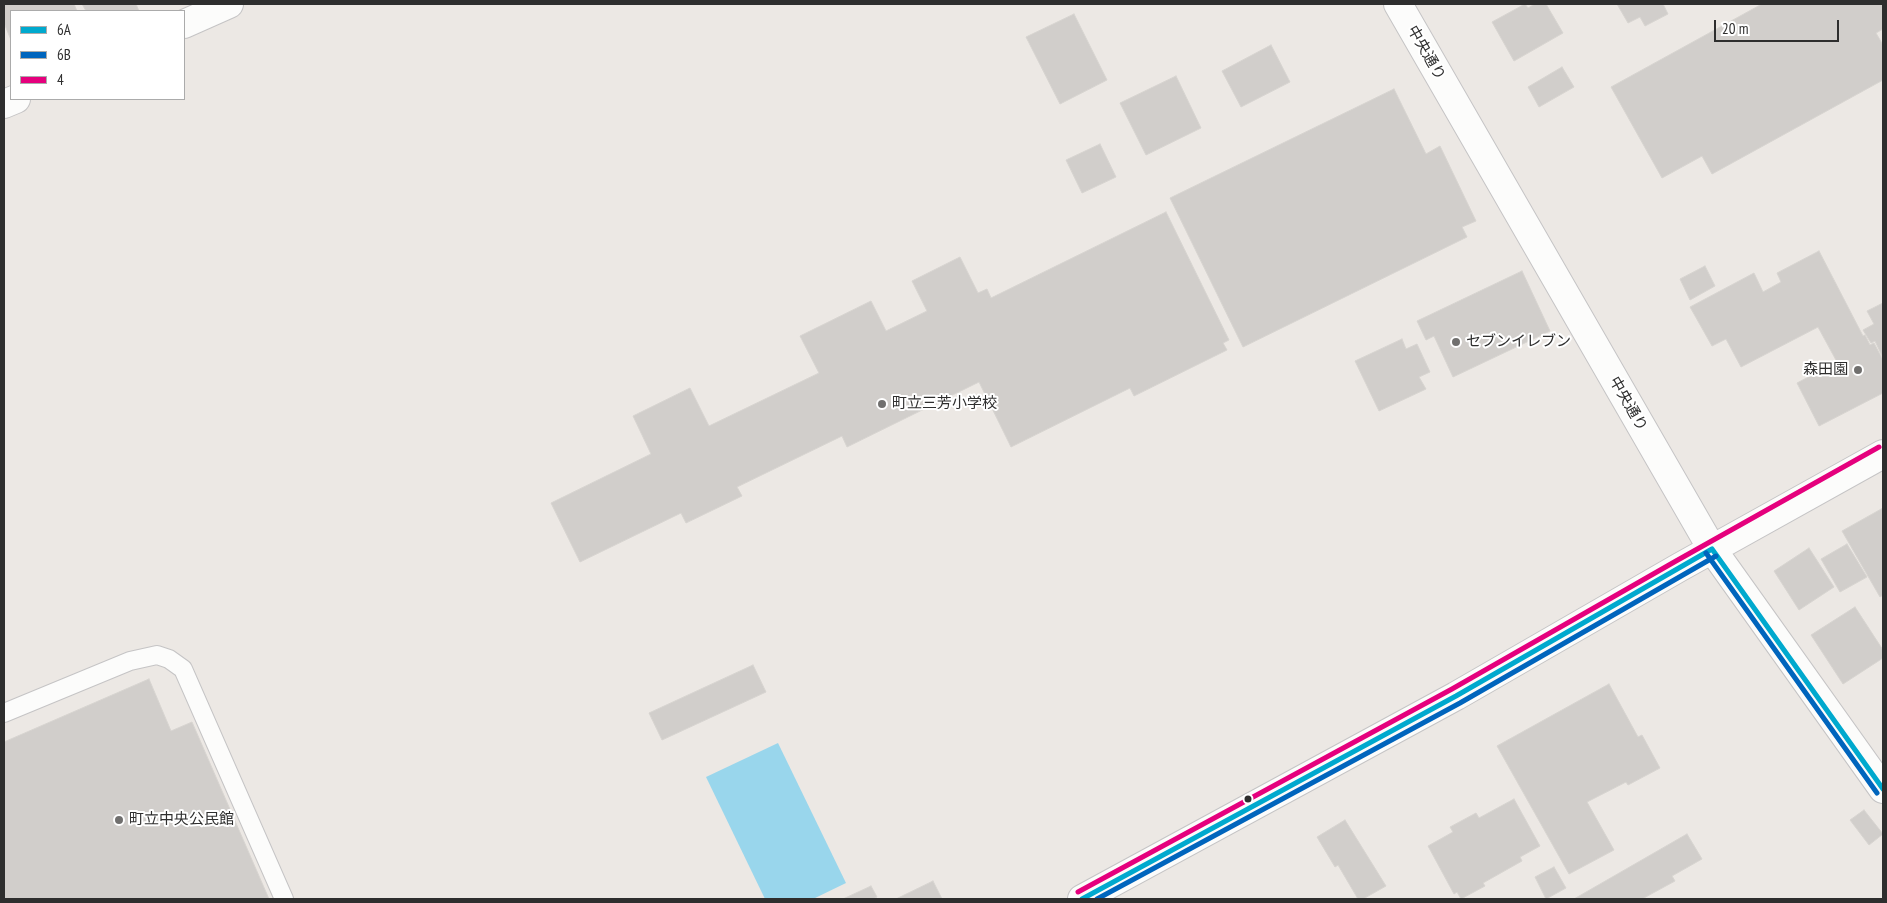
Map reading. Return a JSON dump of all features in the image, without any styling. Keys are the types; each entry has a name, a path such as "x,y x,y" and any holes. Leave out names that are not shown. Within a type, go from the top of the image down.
{"street":[{"path":"185,24 230,4"},
{"name":"中央通り","path":"1398,4 1712,548 1883,789"},
{"path":"1082,899 1456,696 1712,548 1883,454"}],"lane":[{"path":"4,713 130,661 157,655 169,659 183,669 284,899"}],"water":[{"path":"778,743 846,883 813,899 765,899 706,777"}],"building":[{"path":"4,4 74,4 77,10 10,10 10,38 4,23"},
{"path":"82,4 136,4 139,10 85,10"},
{"path":"1525,4 1528,8 1535,4 1546,4 1563,33 1514,61 1492,22"},
{"path":"1617,4 1663,4 1668,14 1645,26 1640,17 1628,23"},
{"path":"1762,4 1883,4 1883,29 1876,33 1883,45 1883,80 1712,174 1702,156 1662,178 1611,87"},
{"path":"1074,14 1107,80 1060,104 1026,37"},
{"path":"1271,45 1290,82 1241,107 1222,71"},
{"path":"1562,67 1574,87 1539,107 1528,87"},
{"path":"1176,76 1201,128 1146,155 1120,103"},
{"path":"1394,89 1426,154 1440,146 1476,221 1462,227 1467,237 1243,347 1170,198"},
{"path":"1100,144 1116,177 1082,193 1066,160"},
{"path":"1166,212 1229,340 1223,343 1227,350 1134,396 1130,388 1011,447 979,382 847,447 842,436 737,487 742,496 686,523 681,513 580,562 551,503 651,454 633,416 690,388 709,426 819,373 800,336 871,301 886,331 927,311 912,281 960,257 978,293 987,289 991,298"},
{"path":"1819,251 1863,336 1865,335 1870,345 1874,343 1883,360 1883,393 1819,426 1797,383 1837,362 1818,327 1741,367 1726,339 1712,346 1690,307 1754,273 1763,292 1781,282 1777,273"},
{"path":"1705,266 1715,286 1690,300 1680,279"},
{"path":"1522,271 1550,331 1453,377 1434,336 1426,340 1417,321"},
{"path":"1883,303 1883,358 1875,341 1871,343 1863,330 1874,324 1867,311"},
{"path":"1402,339 1406,349 1417,344 1430,372 1419,377 1426,389 1379,411 1355,361"},
{"path":"1883,508 1883,595 1880,597 1842,531"},
{"path":"1847,544 1867,577 1840,592 1821,559"},
{"path":"1809,548 1834,587 1799,610 1774,571"},
{"path":"1855,607 1883,650 1883,658 1843,684 1811,635"},
{"path":"753,665 766,692 662,740 649,713"},
{"name":"町立中央公民館","path":"149,679 171,731 192,722 269,899 4,899 4,742"},
{"path":"1609,684 1638,737 1642,735 1660,768 1628,785 1626,782 1587,802 1614,850 1569,874 1497,746"},
{"path":"1514,799 1540,846 1520,857 1522,861 1483,883 1485,886 1461,899 1457,892 1454,894 1428,846 1453,832 1450,827 1476,813 1479,818"},
{"path":"1864,810 1883,834 1869,845 1850,820"},
{"path":"1345,820 1386,886 1363,899 1358,899 1338,865 1335,867 1317,837"},
{"path":"1687,834 1702,859 1672,876 1675,881 1642,899 1574,899"},
{"path":"1554,867 1566,888 1546,899 1535,877"},
{"path":"933,881 942,899 896,899"},
{"path":"871,886 877,897 873,899 843,899"}],"transit line":[{"name":"4","path":"1078,892 1452,689 1879,447"},
{"name":"6A","path":"1712,549 1883,789"},
{"name":"6A","path":"1082,899 1456,696 1712,549"},
{"name":"6B","path":"1706,553 1877,793"},
{"name":"6B","path":"1097,899 1460,703 1716,556"}],"place":[{"name":"セブンイレブン","path":"1456,342"},
{"name":"森田園","path":"1858,370"},
{"name":"町立三芳小学校","path":"882,404"},
{"name":"町立中央公民館","path":"119,820"}]}
